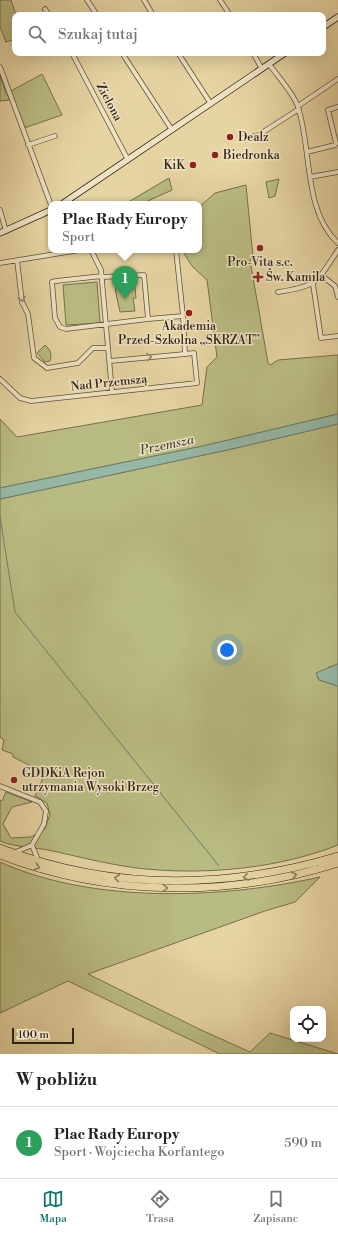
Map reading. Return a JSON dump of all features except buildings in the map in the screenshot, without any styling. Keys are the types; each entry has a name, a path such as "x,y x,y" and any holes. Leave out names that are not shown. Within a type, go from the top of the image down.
{"highway":[{"path":"0,848 38,861 102,876 178,882 262,875 338,856"},
{"path":"0,855 35,867 74,877 123,885 164,888 212,887 251,883 294,875 338,862"}],"main road":[{"path":"326,26 338,17"},
{"path":"66,201 281,56"},
{"path":"3,232 48,211"}],"street":[{"path":"87,0 95,12"},
{"path":"144,0 151,12"},
{"path":"220,0 228,12"},
{"name":"Zielona","path":"74,56 128,160"},
{"path":"124,56 172,130"},
{"path":"180,56 211,104"},
{"path":"255,56 262,69"},
{"path":"269,64 298,108 314,197 323,222 338,243"},
{"path":"0,66 49,201"},
{"path":"243,138 257,136 338,79"},
{"path":"306,152 335,145 328,110 338,108"},
{"path":"28,145 55,136"},
{"path":"310,177 338,172"},
{"path":"0,210 3,232"},
{"path":"278,292 300,289 313,284 338,250"},
{"path":"0,263 61,253"},
{"path":"92,253 101,270 112,392"},
{"path":"110,361 185,354 176,253"},
{"path":"17,260 22,302 28,314 34,358 47,368 78,363 93,348 108,348"},
{"path":"148,319 144,275 52,282 55,318 60,327 66,329 182,316"},
{"path":"321,275 337,286 338,297"},
{"path":"313,284 321,338 338,336"},
{"name":"Nad Przemszą","path":"0,379 14,393 25,400 197,383 194,353 185,354"},
{"path":"0,786 33,798 44,806 46,811 44,824 32,845 14,853"},
{"path":"32,845 38,861"}],"green space":[{"path":"0,0 11,0 15,12 12,12 12,40 6,42 0,27"},
{"path":"42,74 62,115 24,128 11,91"},
{"path":"0,75 6,94 9,97 9,100 0,101"},
{"path":"169,178 172,190 148,201 130,201"},
{"path":"279,179 275,196 269,198 266,182"},
{"path":"246,185 253,257 250,260 268,363 270,365 278,360 338,355 338,414 203,446 0,488 0,419 17,437 202,405 207,367 217,357 207,280 192,266 184,253 202,253 202,204 215,193"},
{"path":"97,282 100,323 66,325 63,285"},
{"path":"132,284 132,287 135,287 136,298 133,298 135,311 120,312 115,289 117,286"},
{"path":"45,345 50,351 51,356 50,361 45,362 37,353"},
{"path":"338,424 338,664 329,667 317,676 319,680 338,686 338,845 316,853 292,859 244,868 170,871 100,862 47,850 13,845 0,841 0,800 2,801 6,792 32,802 12,807 3,824 11,838 31,837 45,829 50,814 47,803 35,796 45,773 13,757 13,754 2,750 4,740 0,737 0,499 236,448"},
{"path":"0,862 36,876 75,885 116,891 158,894 242,890 320,877 295,902 265,911 88,974 199,1029 250,1052 270,1033 290,1039 290,1042 299,1042 338,1054 220,1054 68,981 0,1013"}],"shaded area":[{"path":"338,414 338,424 236,448 0,499 0,488 203,446"},
{"path":"338,664 338,686 319,680 316,673"}],"waterway":[{"path":"0,517 15,612 219,866"}],"place":[{"name":"Dealz","path":"230,137"},
{"name":"Biedronka","path":"215,155"},
{"name":"KiK","path":"193,165"},
{"name":"Pro-Vita s.c.","path":"260,248"},
{"name":"Św. Kamila","path":"258,277"},
{"name":"Plac Rady Europy","path":"125,299"},
{"name":"Akademia Przed-Szkolna „SKRZAT”","path":"189,313"},
{"name":"GDDKiA Rejon utrzymania Wysoki Brzeg","path":"14,780"}],"water label":[{"name":"Przemsza","path":"167,445"}]}
